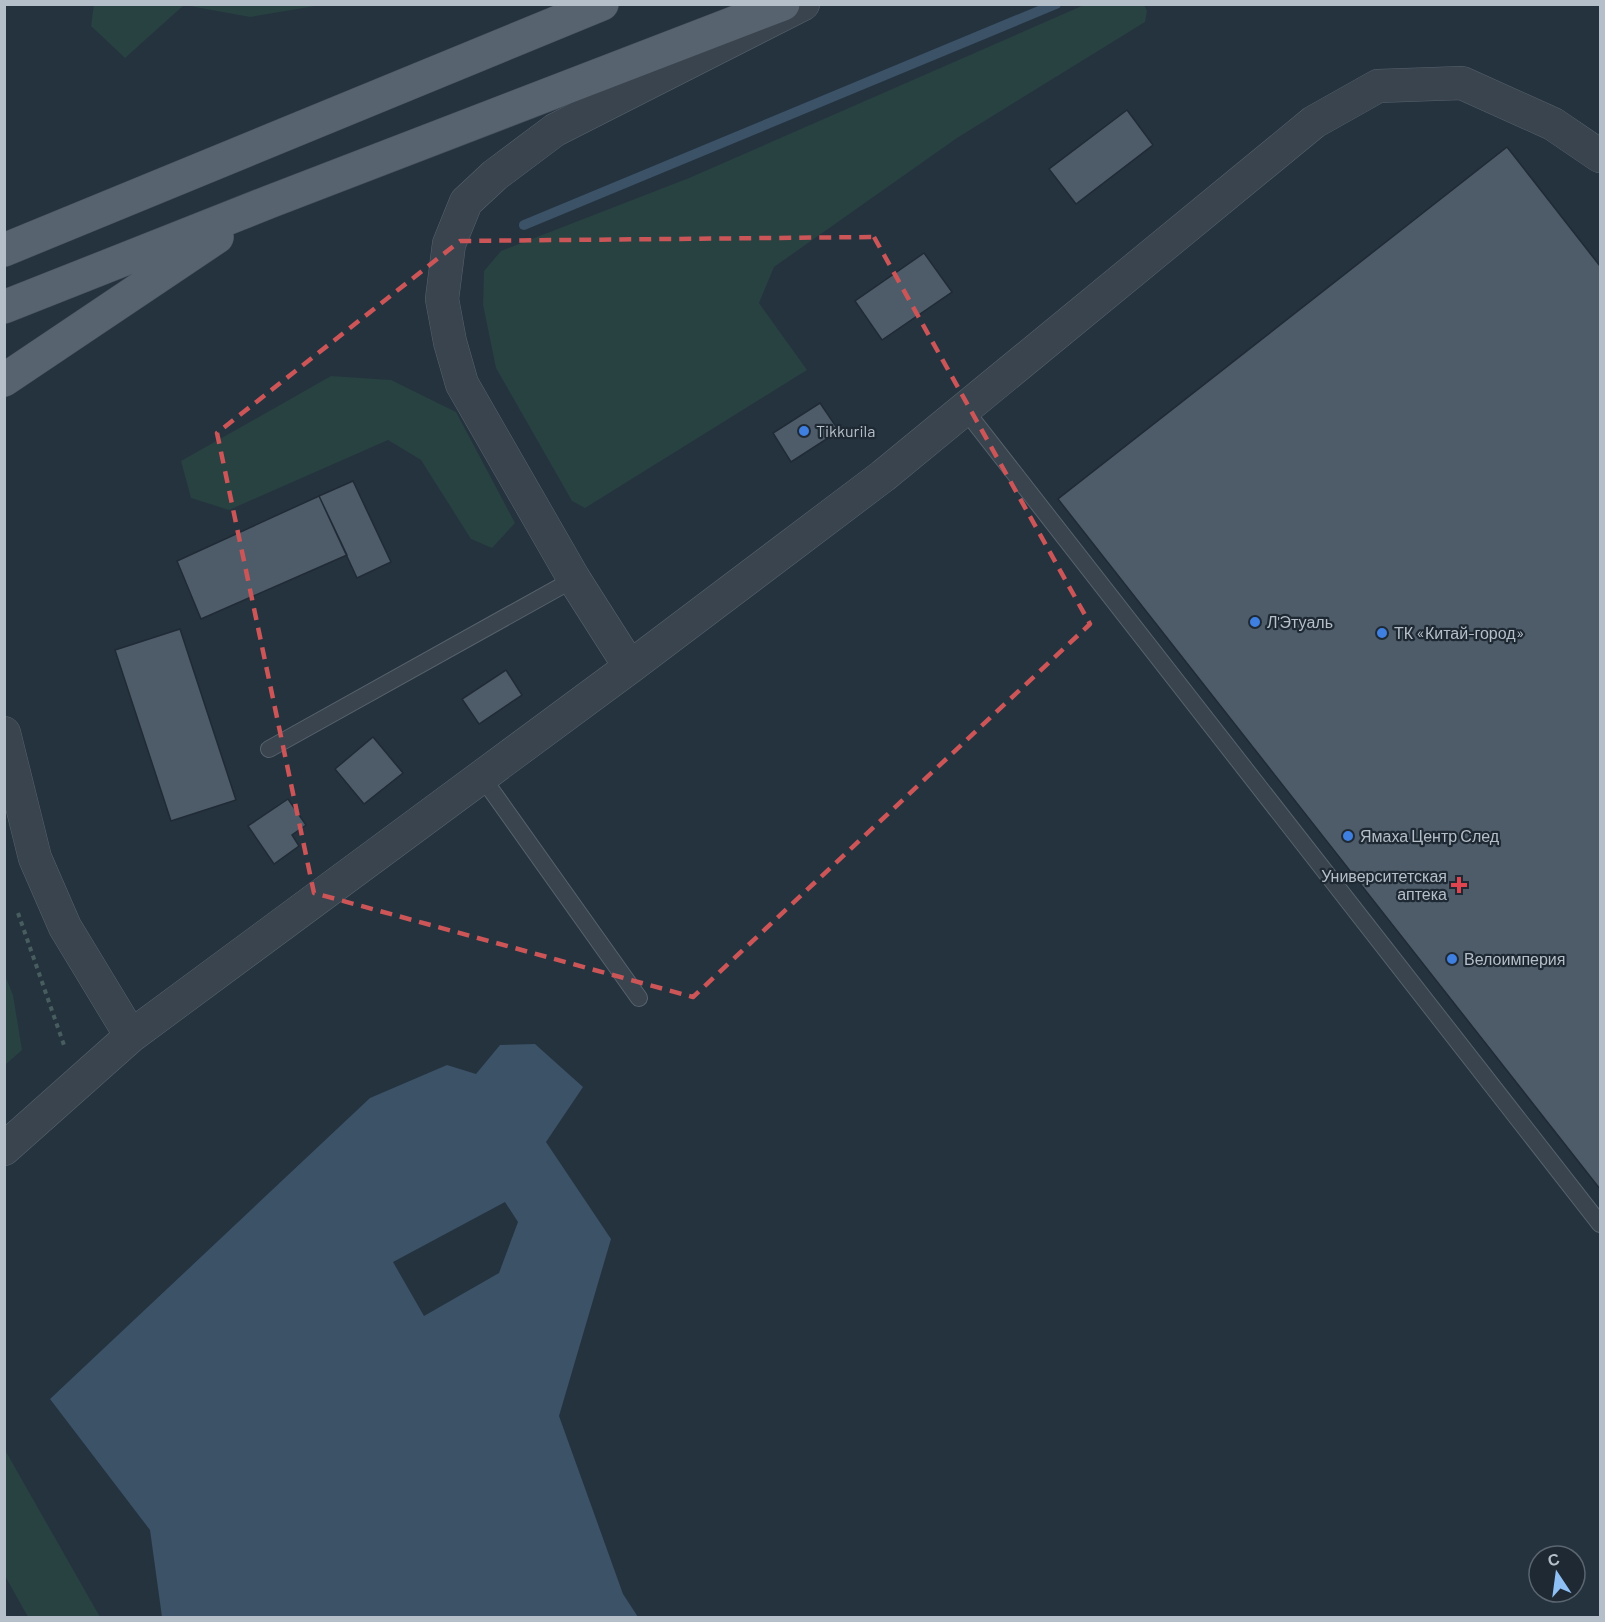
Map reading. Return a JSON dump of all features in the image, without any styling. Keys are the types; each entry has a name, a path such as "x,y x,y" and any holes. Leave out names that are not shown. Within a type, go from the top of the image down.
{"main road":[{"path":"4,250 602,4"},
{"path":"4,308 269,202 783,4"},
{"path":"4,380 269,202"}],"street":[{"path":"630,667 574,579 462,384 442,299 449,244 466,202 495,175 555,130 803,4"},
{"path":"4,1149 130,1036 630,667 883,476 1314,122 1378,86 1462,82 1553,124 1600,156"},
{"path":"4,733 35,858 65,927 130,1036"}],"lane":[{"path":"965,410 1600,1224"},
{"path":"269,749 574,579"},
{"path":"482,777 639,998"}],"path":[{"path":"16,909 67,1054"}],"highlighted area":[{"path":"874,237 1090,624 693,997 314,893 217,433 460,241"}],"green space":[{"path":"94,4 321,5 250,17 184,5 125,58 91,26"},
{"path":"1084,5 1144,5 1147,11 1145,22 957,138 774,267 759,303 807,370 585,508 572,501 496,368 483,305 484,271 501,251 689,178"},
{"path":"331,376 391,380 456,412 515,523 492,548 471,539 421,460 388,440 229,510 191,498 181,461"},
{"path":"4,973 13,995 22,1050 5,1065"},
{"path":"5,1450 100,1617 28,1617 5,1576"}],"water":[{"path":"535,1044 583,1087 546,1142 611,1239 559,1416 623,1594 638,1617 162,1617 150,1530 50,1399 370,1098 447,1065 476,1074 500,1045","holes":["505,1202 518,1222 499,1273 424,1316 393,1262"]}],"building":[{"path":"1127,110 1153,145 1076,204 1049,169"},
{"name":"ТК «Китай-город»","path":"1507,147 1600,266 1600,1189 1058,499"},
{"path":"924,253 952,292 882,340 855,301"},
{"path":"820,403 839,431 791,462 773,433"},
{"path":"353,481 391,562 357,578 319,496"},
{"path":"319,496 347,555 201,619 177,561"},
{"path":"180,629 236,800 171,821 115,650"},
{"path":"506,670 522,695 479,724 462,699"},
{"path":"373,737 403,773 364,804 335,769"},
{"path":"288,799 306,825 292,835 299,846 274,864 248,826"}],"waterway":[{"path":"524,225 1056,4"}],"place":[{"name":"Tikkurila","path":"804,431"},
{"name":"Л'Этуаль","path":"1255,622"},
{"name":"ТК «Китай-город»","path":"1382,633"},
{"name":"Ямаха Центр След","path":"1348,836"},
{"name":"Университетская аптека","path":"1459,885"},
{"name":"Велоимперия","path":"1452,959"}]}
